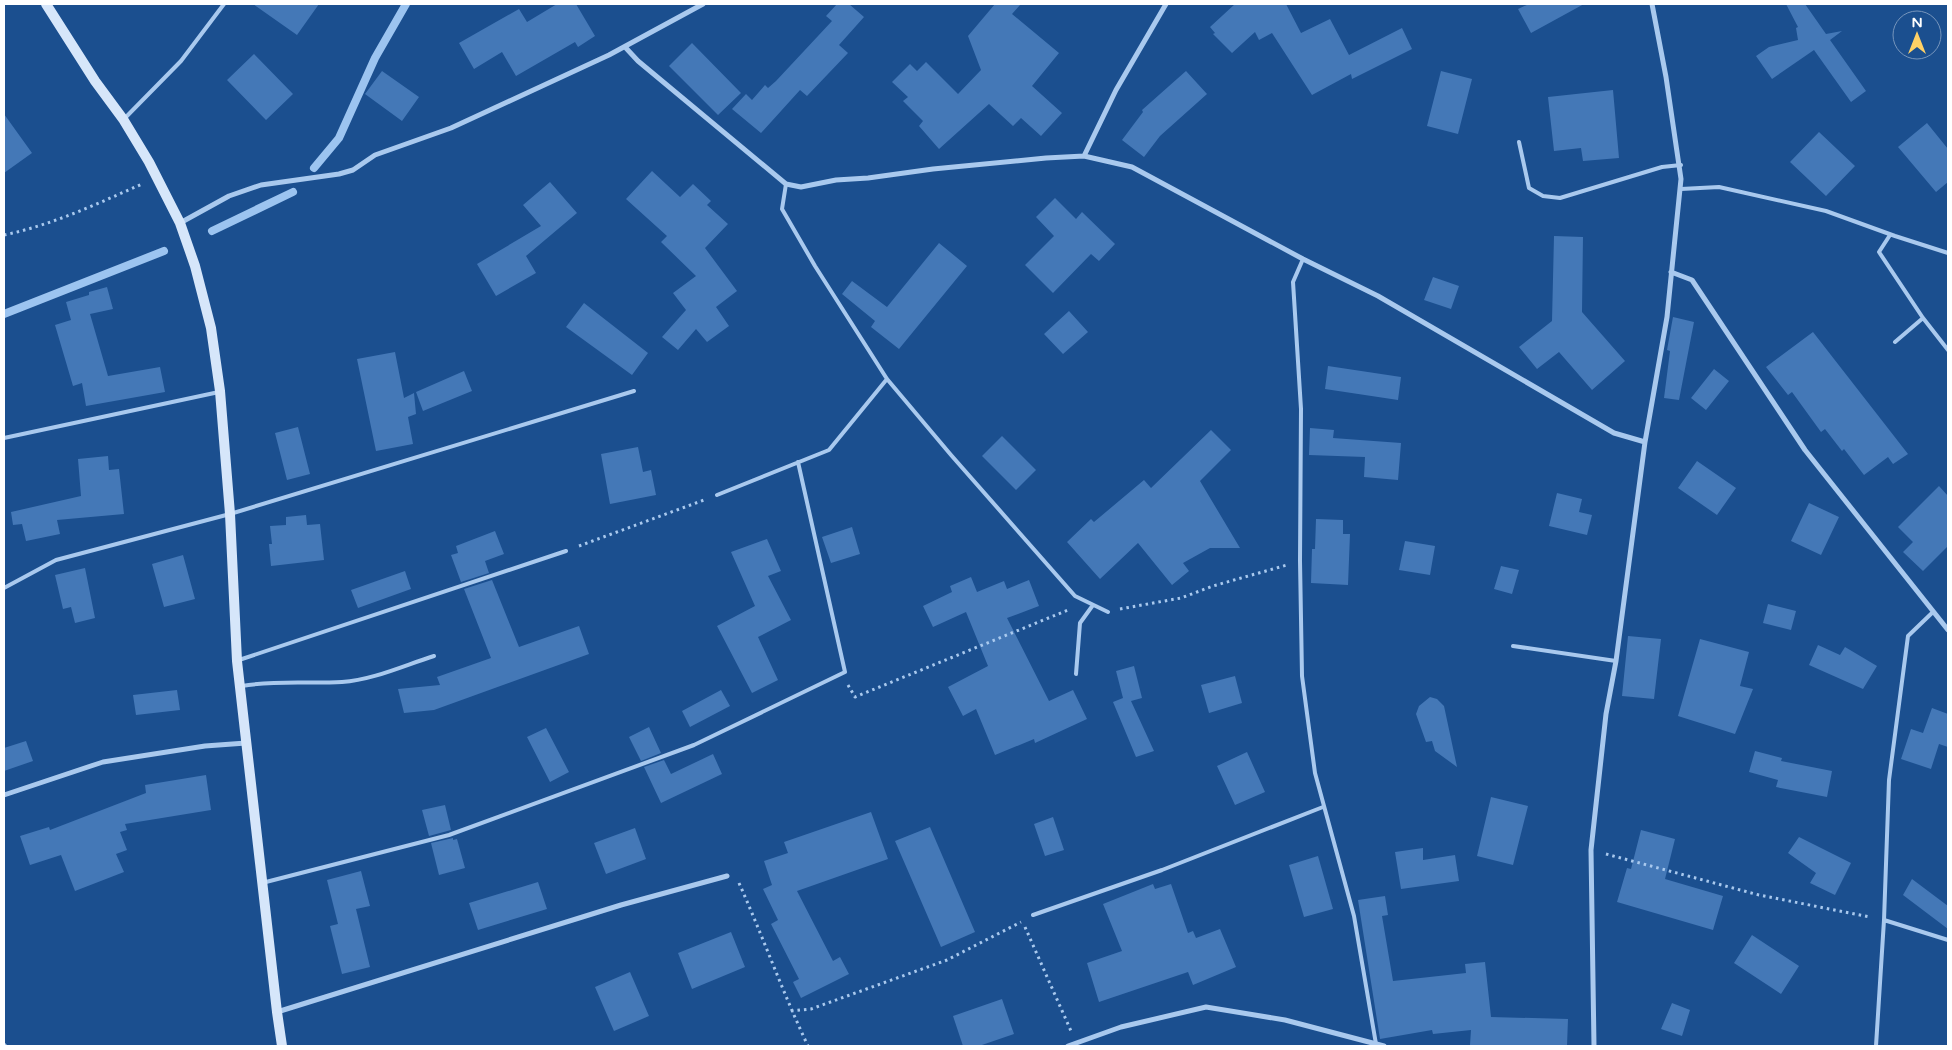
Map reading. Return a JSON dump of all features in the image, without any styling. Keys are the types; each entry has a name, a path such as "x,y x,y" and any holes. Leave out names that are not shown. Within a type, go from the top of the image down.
{"main road":[{"path":"46,4 95,81 123,119 180,223 195,266 211,328 220,391 230,514 237,661 282,1046"}],"street":[{"path":"180,223 230,196 261,185 339,174 353,170 375,156 451,128 626,47 703,4"},
{"path":"1084,156 1116,90 1166,4"},
{"path":"1594,1046 1591,850 1606,714 1616,661 1644,442 1667,317 1681,188 1681,165 1652,4"},
{"path":"626,47 638,61 786,184 801,187 836,180 868,178 933,169 1084,156 1132,167 1303,259 1378,296 1614,433 1644,442"},
{"path":"1671,272 1692,280 1805,450 1948,630"},
{"path":"4,795 103,762 205,746 246,743"},
{"path":"277,1012 621,905 727,876"},
{"path":"1068,1046 1120,1027 1206,1007 1285,1020 1384,1046"}],"lane":[{"path":"123,119 181,61 224,4"},
{"path":"1519,142 1530,188 1543,196 1560,198 1662,167 1681,165"},
{"path":"786,184 782,209 815,266 887,380 1075,596 1108,612"},
{"path":"1681,188 1718,187 1826,211 1890,235 1948,253"},
{"path":"1890,235 1879,252 1923,318 1948,350"},
{"path":"1303,259 1293,282 1301,409 1300,561 1302,676 1315,773 1354,916 1376,1045"},
{"path":"1896,342 1923,318"},
{"path":"717,495 754,482 829,450 887,380"},
{"path":"4,438 220,391"},
{"path":"4,588 56,560 230,514 634,391"},
{"path":"262,882 449,835 694,745 845,672 798,462"},
{"path":"237,661 566,551"},
{"path":"1076,674 1080,623 1093,605"},
{"path":"1876,1046 1884,920 1889,780 1908,636 1933,612"},
{"path":"1513,646 1616,661"},
{"path":"240,686 267,681 349,681 434,656"},
{"path":"1033,915 1162,870 1323,808"},
{"path":"1884,920 1948,940"}],"path":[{"path":"4,235 26,230 82,211 156,177"},
{"path":"566,551 717,495"},
{"path":"1108,612 1181,598 1214,586 1300,561"},
{"path":"845,672 849,689 855,697 1068,610 1075,596"},
{"path":"1591,850 1759,895 1884,920"},
{"path":"727,876 736,877 761,933 791,1011 808,1046"},
{"path":"791,1011 811,1009 947,960 1033,915"},
{"path":"1023,921 1076,1043"}],"building":[{"path":"253,4 319,4 297,35"},
{"path":"557,4 576,4 595,36 578,47 575,42 516,76 502,52 474,69 459,43 519,9 527,22"},
{"path":"837,4 849,4 864,17 839,45 848,53 807,96 800,90 761,133 732,109 746,94 752,100 765,85 768,88 776,81 832,21 826,16"},
{"path":"995,4 1021,4 1012,14 1059,53 1032,86 1062,113 1041,136 1021,118 1013,126 989,104 939,149 919,126 923,121 903,101 908,97 892,82 910,64 917,71 926,62 958,94 981,70 968,36"},
{"path":"1235,4 1286,4 1301,33 1330,19 1349,55 1402,28 1412,49 1352,79 1351,74 1312,95 1272,33 1259,40 1255,32 1232,53 1213,34 1215,33 1210,27"},
{"path":"1529,4 1584,4 1531,33 1518,9"},
{"path":"1786,4 1805,4 1826,34 1842,31 1830,40 1866,91 1851,102 1814,50 1772,79 1756,56 1769,47 1798,40 1796,28 1798,27"},
{"path":"692,43 741,93 718,115 669,66"},
{"path":"254,54 293,94 266,120 227,80"},
{"path":"382,71 419,97 402,121 365,94"},
{"path":"1186,71 1207,94 1160,136 1144,157 1122,140 1143,112 1142,110"},
{"path":"1441,71 1472,79 1458,134 1427,126"},
{"path":"1613,90 1619,158 1583,161 1581,148 1554,151 1548,97"},
{"path":"4,114 32,153 4,173"},
{"path":"1927,123 1948,149 1948,182 1936,192 1898,147"},
{"path":"1819,132 1855,166 1826,196 1790,162"},
{"path":"652,171 680,197 693,184 711,201 707,205 728,224 705,248 737,291 716,307 729,326 707,342 696,329 678,350 662,337 686,310 673,293 696,276 661,242 667,236 626,199"},
{"path":"550,182 577,213 526,256 536,273 496,296 477,264 541,226 523,205"},
{"path":"1055,198 1076,219 1082,212 1115,244 1099,261 1091,254 1053,293 1025,265 1054,236 1036,217"},
{"path":"1554,236 1583,237 1582,312 1625,361 1592,390 1559,352 1537,369 1519,347 1552,321"},
{"path":"939,243 967,266 899,349 871,327 875,321 842,294 852,281 887,307"},
{"path":"1433,277 1459,286 1451,309 1424,300"},
{"path":"107,287 113,309 90,314 108,376 160,367 165,392 86,406 82,383 73,386 55,325 71,320 66,302"},
{"path":"584,303 648,353 632,375 566,327"},
{"path":"1069,311 1088,332 1063,354 1044,334"},
{"path":"1673,317 1694,322 1679,400 1664,398 1670,351 1667,350"},
{"path":"1813,332 1908,454 1893,464 1888,457 1864,475 1844,449 1842,451 1825,429 1821,432 1792,392 1788,395 1766,367"},
{"path":"395,352 404,398 414,393 416,414 408,417 413,444 376,451 357,359"},
{"path":"1328,366 1401,377 1398,400 1325,389"},
{"path":"1714,369 1729,381 1706,410 1691,398"},
{"path":"464,371 472,391 423,411 416,392"},
{"path":"298,427 310,474 287,480 275,433"},
{"path":"1310,428 1334,430 1333,438 1401,443 1398,480 1364,477 1365,457 1309,455"},
{"path":"1211,430 1231,450 1200,481 1240,548 1210,548 1183,563 1189,571 1172,585 1138,543 1100,579 1067,542 1091,519 1094,522 1144,480 1151,488"},
{"path":"1002,436 1036,470 1016,490 982,456"},
{"path":"638,447 643,472 651,470 656,495 610,504 601,454"},
{"path":"108,456 109,470 119,469 124,514 57,520 60,534 26,541 22,524 13,525 11,512 81,496 78,459"},
{"path":"1697,461 1736,488 1717,515 1678,488"},
{"path":"1939,486 1948,496 1948,546 1923,571 1903,552 1913,542 1898,527"},
{"path":"1557,493 1582,499 1579,512 1592,515 1587,535 1549,526"},
{"path":"1809,503 1839,517 1821,555 1791,541"},
{"path":"306,515 307,525 320,524 324,560 271,566 269,544 272,544 270,526 286,525 286,517"},
{"path":"1316,519 1343,520 1343,534 1350,534 1348,585 1311,583 1312,549 1315,549"},
{"path":"852,527 860,554 831,563 822,537"},
{"path":"495,531 504,554 485,561 489,573 461,582 451,555 458,553 456,546"},
{"path":"767,539 781,571 768,576 791,620 758,637 778,680 752,693 717,626 755,606 731,552"},
{"path":"1405,541 1435,546 1430,575 1399,570"},
{"path":"183,555 195,599 164,607 152,564"},
{"path":"1501,566 1519,570 1512,594 1494,589"},
{"path":"85,568 95,618 75,623 71,607 63,609 55,575"},
{"path":"405,571 411,589 358,608 351,590"},
{"path":"971,577 977,592 1004,581 1007,589 1029,580 1039,606 1007,618 1049,701 1073,690 1087,719 1035,743 1034,739 995,755 976,709 963,716 948,687 988,666 966,612 933,627 923,606 952,592 950,586"},
{"path":"492,580 519,647 579,626 589,654 434,710 404,713 398,689 440,685 437,677 491,658 464,589"},
{"path":"1768,604 1796,611 1791,630 1763,623"},
{"path":"1628,636 1661,639 1654,699 1622,696"},
{"path":"1700,639 1749,652 1740,686 1753,689 1735,734 1678,716"},
{"path":"1818,645 1840,655 1845,647 1877,666 1863,689 1809,665"},
{"path":"1134,666 1142,698 1131,701 1154,751 1136,757 1113,702 1123,698 1116,671"},
{"path":"1235,676 1242,703 1209,713 1201,685"},
{"path":"177,690 180,710 136,715 133,695"},
{"path":"721,690 730,706 690,727 682,711"},
{"path":"1430,697 1437,699 1444,706 1457,767 1435,751 1432,741 1426,742 1416,714 1419,706"},
{"path":"1932,708 1948,714 1948,747 1939,744 1931,769 1901,759 1911,729 1923,733"},
{"path":"649,727 661,753 641,761 629,737"},
{"path":"546,728 569,772 550,782 527,737"},
{"path":"26,741 33,761 4,771 4,748"},
{"path":"1755,751 1782,758 1781,761 1832,771 1827,797 1776,787 1778,780 1749,772"},
{"path":"1247,752 1265,792 1235,805 1217,766"},
{"path":"713,754 722,774 661,803 644,767 664,760 671,774"},
{"path":"206,775 211,810 125,824 127,830 120,832 127,850 116,854 124,872 75,891 61,855 30,865 20,836 49,827 50,830 146,793 145,785"},
{"path":"1491,797 1528,806 1513,865 1477,856"},
{"path":"445,805 451,830 429,836 422,810"},
{"path":"871,812 888,859 797,891 833,961 840,957 849,974 801,998 793,982 799,979 771,924 778,920 763,889 772,885 764,861 788,853 784,842"},
{"path":"1053,817 1064,850 1045,856 1034,824"},
{"path":"930,827 975,932 941,947 895,841"},
{"path":"635,828 646,859 606,874 594,843"},
{"path":"1641,830 1675,839 1665,879 1723,896 1713,930 1617,902 1627,868 1631,869"},
{"path":"1799,837 1851,863 1835,895 1810,883 1816,873 1788,853"},
{"path":"453,838 453,840 457,839 465,868 439,875 431,843"},
{"path":"1423,848 1423,860 1455,855 1459,881 1401,889 1395,852"},
{"path":"1318,856 1333,909 1304,917 1289,865"},
{"path":"361,871 370,906 356,909 370,967 342,974 330,926 338,924 327,880"},
{"path":"1912,879 1948,906 1948,929 1903,895"},
{"path":"538,882 547,909 478,930 469,903"},
{"path":"1153,884 1155,889 1171,884 1188,933 1193,931 1196,938 1220,929 1236,967 1193,985 1188,972 1099,1002 1087,963 1122,951 1103,904"},
{"path":"1385,896 1388,915 1382,916 1393,981 1466,973 1465,964 1485,962 1491,1017 1568,1019 1567,1046 1470,1045 1471,1030 1433,1034 1432,1030 1380,1039 1358,900"},
{"path":"731,932 745,967 692,989 678,953"},
{"path":"1752,935 1799,966 1781,994 1734,963"},
{"path":"630,972 649,1016 614,1031 595,987"},
{"path":"1002,999 1014,1034 979,1046 963,1046 953,1016"},
{"path":"1672,1003 1690,1010 1682,1036 1661,1029"}],"waterway":[{"path":"314,168 339,138 375,58 406,4"},
{"path":"212,231 293,192"},
{"path":"4,314 164,251"}]}
